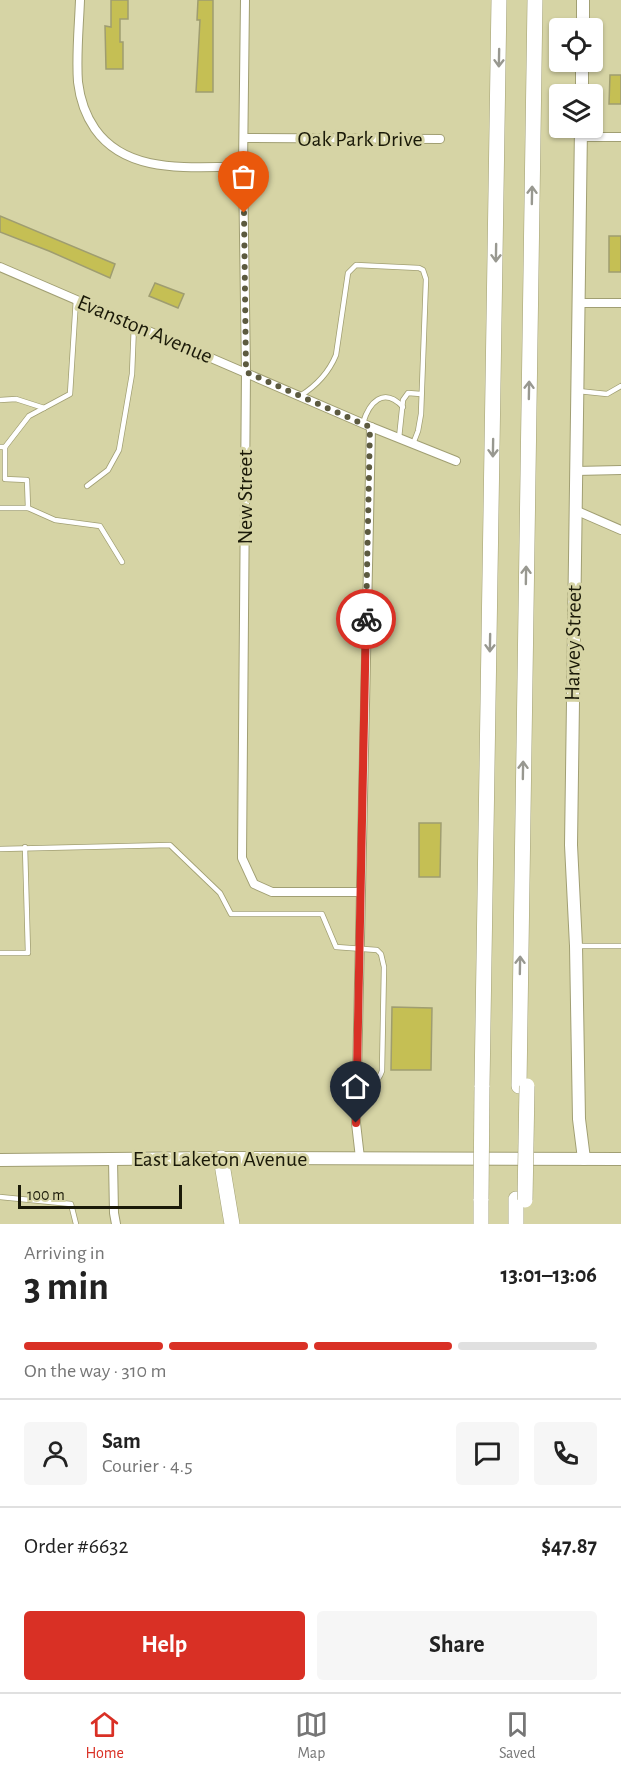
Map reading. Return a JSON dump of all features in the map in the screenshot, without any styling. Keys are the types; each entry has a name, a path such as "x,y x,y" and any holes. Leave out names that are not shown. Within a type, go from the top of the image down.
{"highway":[{"path":"481,1224 500,0"},
{"path":"516,1224 521,1199 523,1086 520,988 535,0"},
{"path":"221,1158 221,1207 225,1224"},
{"path":"221,1158 232,1224"},
{"path":"521,1199 528,1224"},
{"path":"475,1224 481,1202"}],"street":[{"path":"80,0 78,83 90,123 100,136 126,157 145,163 164,166 243,167"},
{"name":"New Street","path":"245,0 243,167 246,372 242,858 254,884 272,892 360,892"},
{"path":"583,0 583,18"},
{"path":"603,135 621,137"},
{"name":"Oak Park Drive","path":"244,138 440,139"},
{"name":"Harvey Street","path":"581,138 571,845 576,946 579,1119 584,1159"},
{"name":"Evanston Avenue","path":"0,267 456,461"},
{"path":"578,303 621,303"},
{"path":"360,1158 356,1123 367,425"},
{"path":"576,471 621,470"},
{"path":"574,510 621,530"},
{"name":"East Laketon Avenue","path":"0,1160 621,1159"},
{"path":"113,1160 116,1224"}],"lane":[{"path":"300,396 317,383 336,355 348,273 356,266 419,268 426,274 422,394 419,427 413,444"},
{"path":"28,508 27,480 5,479 2,447 29,416 70,394 76,299"},
{"path":"87,486 108,470 119,450 132,374 134,324"},
{"path":"577,391 607,394 621,386"},
{"path":"399,438 403,400 408,393 422,394"},
{"path":"0,400 16,399 45,408"},
{"path":"367,425 370,406 377,400 391,399 402,407"},
{"path":"0,508 28,508 55,520 100,526 122,562"},
{"path":"0,849 170,846 220,893 231,914 322,914 336,947 377,950 381,954 384,967 382,1071 379,1080 373,1083 358,1084"},
{"path":"0,953 28,953 25,847"},
{"path":"576,946 621,946"},
{"path":"0,1197 71,1204 76,1224"}],"building":[{"path":"111,0 128,0 128,19 120,19 123,69 106,69 105,26 111,27"},
{"path":"198,0 213,0 213,92 196,92 200,20 197,20"},
{"path":"610,75 621,75 621,104 609,104"},
{"path":"0,216 115,264 110,278 0,232"},
{"path":"609,236 621,236 621,272 609,272"},
{"path":"155,283 184,294 178,308 149,296"},
{"path":"419,823 441,823 440,877 419,877"},
{"path":"392,1007 432,1008 431,1070 391,1070"}],"way so far":[{"path":"244,213 246,372 370,427 366,619"}],"route":[{"path":"356,1123 366,619"}]}
